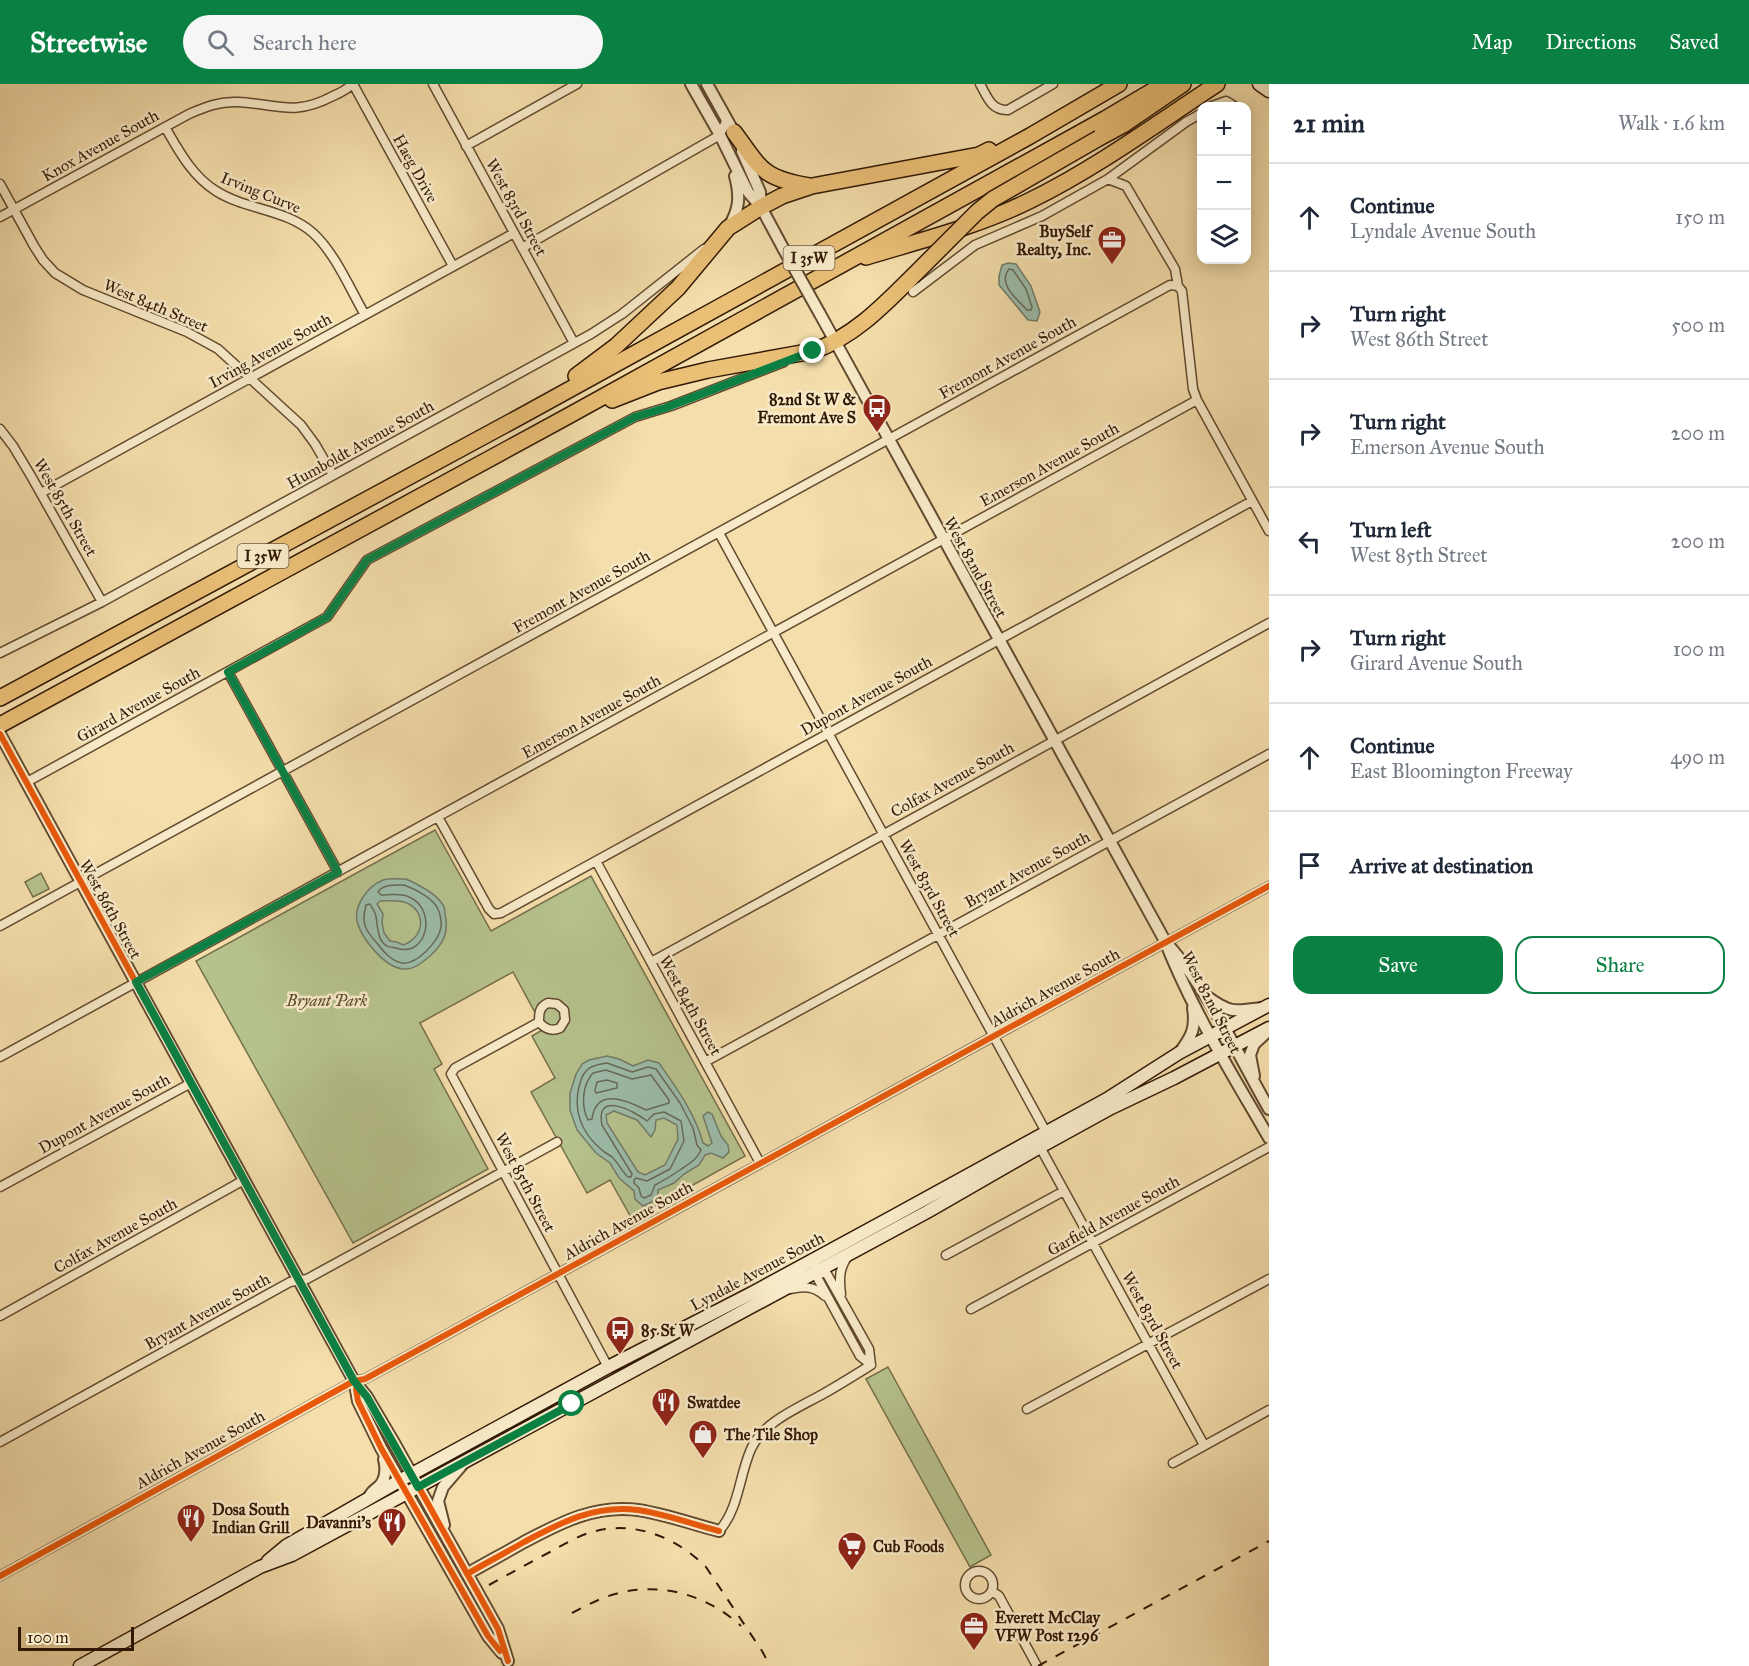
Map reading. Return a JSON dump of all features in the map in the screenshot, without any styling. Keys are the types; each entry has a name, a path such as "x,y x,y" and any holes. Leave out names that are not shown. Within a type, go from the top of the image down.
{"highway":[{"name":"I 35W","path":"0,698 525,414 1030,136 1119,84"},
{"name":"I 35W","path":"0,725 570,414 1105,119 1164,84"},
{"path":"570,414 602,405 658,381 813,351 834,342 859,326 912,284 977,212 993,199 1123,125 1183,84"},
{"path":"837,266 942,235 1030,201 1097,163 1217,84"},
{"path":"525,414 634,331 678,288 723,232 761,207 782,196 812,186 979,155 1092,100"},
{"path":"727,129 766,173 788,182 812,186"}],"main road":[{"path":"1259,84 1269,91"},
{"name":"Lyndale Avenue South","path":"260,1567 286,1546 411,1474 608,1367 815,1266 1107,1099 1210,1035 1265,1006"},
{"name":"Lyndale Avenue South","path":"80,1666 260,1567 292,1555 783,1290 815,1266 851,1253 1040,1147 1269,1029"}],"street":[{"name":"Knox Avenue South","path":"0,217 204,107 220,102 237,102 290,109 305,108 353,84"},
{"name":"Haeg Drive","path":"353,84 453,266"},
{"name":"West 83rd Street","path":"433,84 574,344"},
{"path":"466,146 577,84"},
{"name":"West 82nd Street","path":"691,84 727,129 728,152 748,192 761,207 1000,640 1165,941 1176,970 1210,1035 1269,1138"},
{"name":"West 82nd Street","path":"707,84 727,129 760,192 761,207"},
{"path":"980,84 997,109 1008,110 1053,84"},
{"path":"912,284 975,245 1042,216 1108,179 1197,116"},
{"name":"Irving Curve","path":"165,127 192,170 216,192 299,222 312,232 333,258 364,315"},
{"path":"522,248 727,129"},
{"path":"723,232 735,217 739,196 728,152"},
{"path":"1108,179 1126,186 1175,269 1178,286 1182,291 1193,389 1269,531"},
{"name":"West 84th Street","path":"0,184 43,260 55,273 68,283 83,290 203,340 218,349 301,425 333,475"},
{"name":"Humboldt Avenue South","path":"0,653 102,603 574,344 622,314 723,232"},
{"name":"Irving Avenue South","path":"41,493 514,233"},
{"name":"Fremont Avenue South","path":"0,926 1170,285 1178,286"},
{"name":"Girard Avenue South","path":"27,782 327,617 367,560 635,417 665,408 813,351"},
{"name":"Emerson Avenue South","path":"0,1057 1197,400"},
{"name":"West 85th Street","path":"0,429 41,493 102,603"},
{"name":"Dupont Avenue South","path":"438,817 489,909 494,914 501,913 1252,501"},
{"name":"West 83rd Street","path":"719,533 1046,1132"},
{"name":"Colfax Avenue South","path":"651,962 1269,623"},
{"path":"228,672 338,872"},
{"name":"West 86th Street","path":"0,734 354,1381 367,1397 498,1629 509,1664"},
{"name":"Bryant Avenue South","path":"705,1062 1269,754"},
{"name":"West 84th Street","path":"596,861 760,1163"},
{"name":"Aldrich Avenue South","path":"0,1576 354,1381 365,1379 1269,886"},
{"name":"West 82nd Street","path":"1165,941 1185,964 1206,996 1269,1109"},
{"path":"1206,996 1223,1008 1235,1011 1265,1006"},
{"path":"1179,1053 1193,1030 1191,999"},
{"name":"West 85th Street","path":"539,1022 455,1068 451,1074 608,1367"},
{"path":"1258,1091 1250,1055 1254,1044 1269,1029"},
{"name":"Dupont Avenue South","path":"0,1187 191,1083"},
{"name":"Bryant Avenue South","path":"0,1442 290,1282 307,1279 317,1274 557,1142"},
{"name":"West 83rd Street","path":"1040,1147 1204,1445"},
{"name":"Garfield Avenue South","path":"971,1309 1269,1147"},
{"name":"Colfax Avenue South","path":"0,1316 244,1180"},
{"path":"946,1255 1064,1191"},
{"path":"842,1300 840,1273 851,1253"},
{"path":"815,1266 818,1279 860,1356 871,1365"},
{"path":"815,1266 827,1274 842,1300 869,1349 871,1365"},
{"path":"1027,1409 1269,1279"},
{"path":"783,1290 804,1287 817,1289 830,1300"},
{"path":"456,1580 556,1525 595,1511 637,1510 719,1530 728,1521 751,1448 762,1432 778,1420 871,1365"},
{"name":"West 86th Street","path":"354,1381 358,1401 382,1450 488,1636 509,1664"},
{"path":"1173,1463 1269,1410"},
{"path":"368,1499 373,1490 381,1484 385,1473 382,1450"},
{"path":"445,1534 438,1501 443,1487 464,1462"},
{"path":"992,1591 999,1596 1037,1666"}],"green space":[{"name":"Bryant Park","path":"435,830 491,931 591,876 745,1156 632,1219 610,1180 587,1193 531,1092 555,1078 532,1036 544,1029 513,972 420,1023 442,1064 434,1069 488,1169 353,1243 196,961"},
{"path":"41,873 49,889 33,897 25,882"},
{"path":"888,1367 991,1555 970,1567 866,1379"}],"water":[{"path":"1016,264 1031,286 1040,312 1037,321 1028,320 999,285 1002,265"},
{"path":"385,879 406,879 432,893 440,901 445,908 446,926 442,941 428,958 418,965 403,969 388,963 374,951 359,928 357,915 363,897 377,883","holes":["380,901 406,902 415,909 420,920 415,938 403,945 390,941 384,933 383,914 377,904"]},
{"path":"607,1056 633,1066 648,1060 659,1063 690,1111 703,1143 708,1146 712,1143 703,1116 708,1112 712,1114 721,1136 728,1145 729,1152 723,1158 711,1153 705,1155 699,1165 674,1183 658,1190 658,1199 643,1206 635,1199 634,1191 619,1178 610,1163 596,1153 577,1130 570,1110 570,1093 576,1074 582,1064","holes":["614,1111 637,1120 651,1137 655,1130 656,1120 664,1118 677,1125 678,1139 665,1165 645,1175 638,1172 607,1123 606,1115"]}],"railway":[{"path":"489,1585 586,1534 623,1528 654,1534 681,1547 706,1567 770,1666"},
{"path":"1038,1666 1269,1541"},
{"path":"572,1613 615,1594 632,1590 666,1590 713,1606 741,1626"}],"cycle path":[{"path":"0,734 354,1381 367,1397 393,1441 498,1629 508,1661"},
{"path":"0,1576 354,1381 365,1379 1269,886"},
{"path":"356,1389 358,1401 381,1448 488,1636 500,1651"},
{"path":"467,1574 551,1528 593,1512 638,1510 719,1531"}],"place":[{"name":"BuySelf Realty, Inc.","path":"1112,266"},
{"name":"82nd St W & Fremont Ave S","path":"877,434"},
{"name":"85 St W","path":"620,1356"},
{"name":"Swatdee","path":"666,1428"},
{"name":"The Tile Shop","path":"703,1460"},
{"name":"Dosa South Indian Grill","path":"191,1544"},
{"name":"Davanni's","path":"392,1548"},
{"name":"Cub Foods","path":"852,1572"},
{"name":"Everett McClay VFW Post 1296","path":"974,1652"}],"route":[{"path":"572,1404 418,1487 367,1397 354,1381 136,982 338,872 228,672 327,617 367,560 635,417 665,408 813,351"}]}
